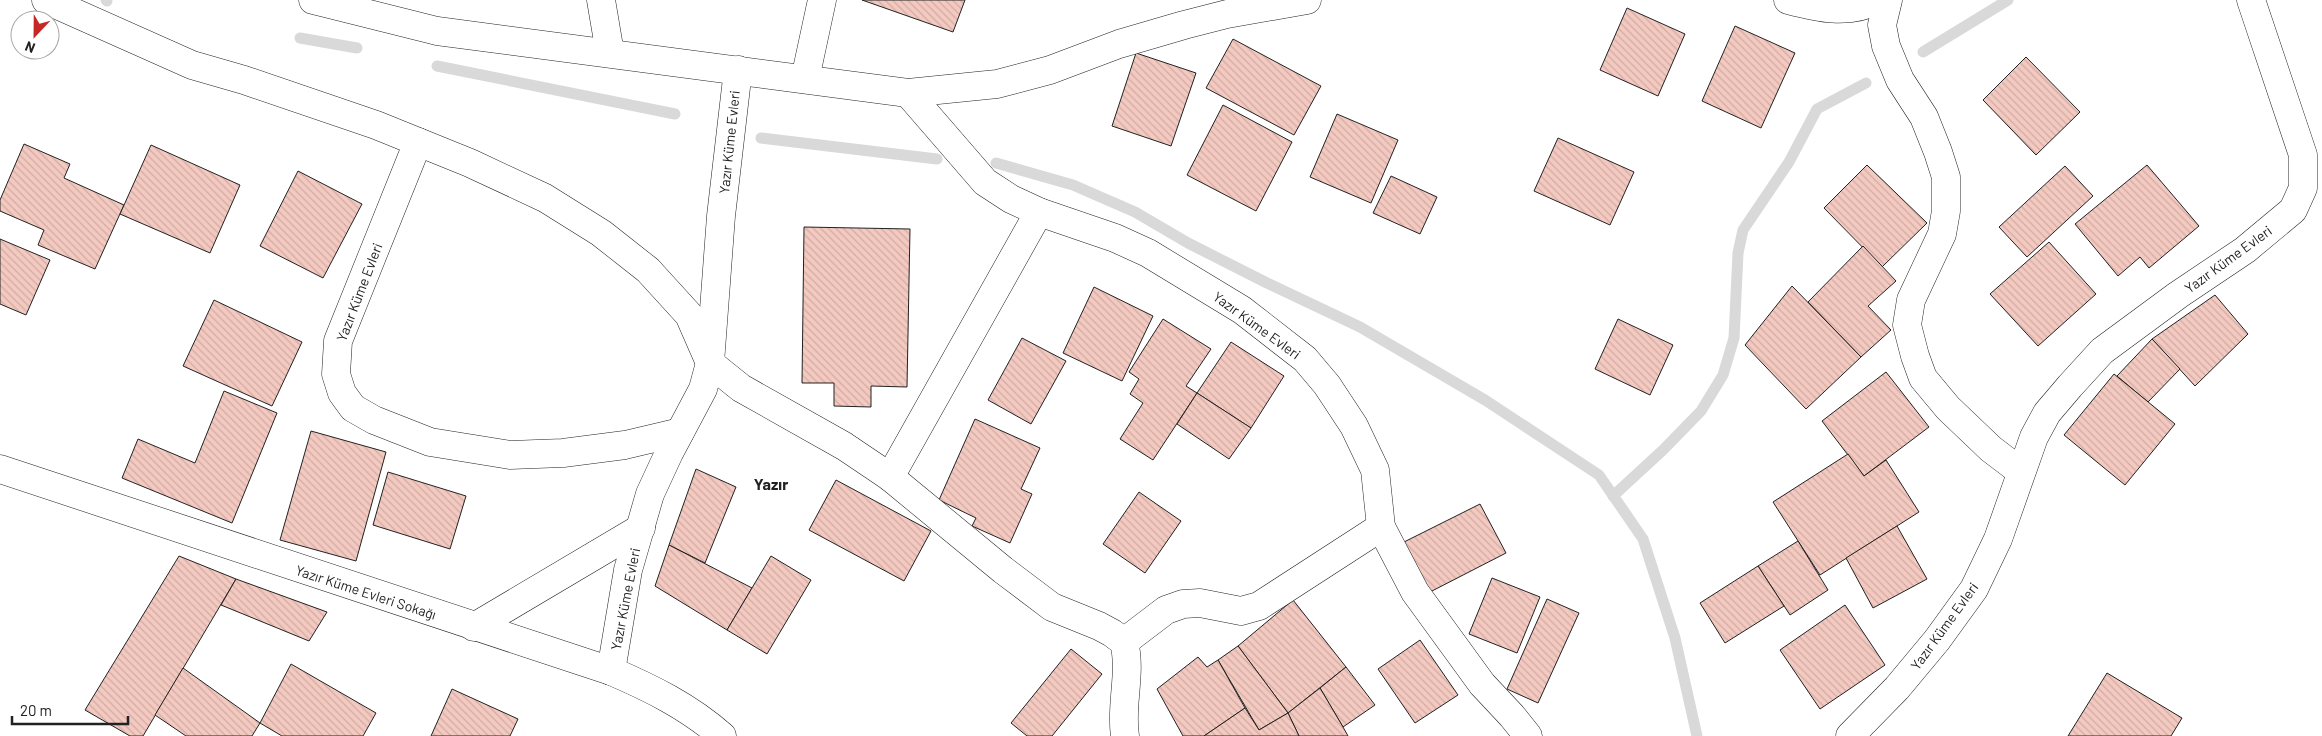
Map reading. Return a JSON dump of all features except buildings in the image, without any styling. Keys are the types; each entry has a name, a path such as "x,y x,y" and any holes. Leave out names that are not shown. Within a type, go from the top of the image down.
{"street":[{"path":"46,0 192,65 244,80 376,125 470,162 545,198 601,233 648,270 689,316 710,363 742,388 844,446 890,477 982,554 1052,607 1099,626 1124,642"},
{"name":"Yazır Küme Evleri","path":"313,0 437,31 908,93 996,84 1050,70 1225,7 1307,0"},
{"path":"601,0 610,53"},
{"path":"805,79 822,0"},
{"path":"1788,0 1838,10 1863,7 1877,0"},
{"path":"1888,0 1882,25 1886,46 1900,80 1924,117 1946,177 1946,211 1942,234 1911,300 1908,325 1915,356 1923,378 1948,408 1991,449 2020,471"},
{"name":"Yazır Küme Evleri","path":"1850,736 1897,688 1937,640 1974,589 1998,539 2020,471 2034,436 2047,413 2102,352 2178,295 2245,250 2293,210 2303,188 2303,156 2251,0"},
{"name":"Yazır Küme Evleri","path":"611,671 628,570 650,494 703,389 710,363 721,216 738,70"},
{"name":"Yazır Küme Evleri","path":"908,93 985,182 1011,199 1039,212 1090,229 1148,253 1242,310 1305,359 1326,385 1354,426 1375,470 1381,527 1415,592 1482,684 1528,736"},
{"name":"Yazır Küme Evleri","path":"418,142 338,342 336,374 342,394 353,408 374,420 430,442 510,455 563,453 616,446 680,432"},
{"path":"890,477 1039,212"},
{"name":"Yazır Küme Evleri Sokağı","path":"0,470 611,671 648,686 672,700 722,736"},
{"path":"1124,642 1166,610 1183,604 1200,603 1240,611 1259,606 1381,527"},
{"name":"Yazır Küme Evleri","path":"474,627 640,528"},
{"path":"1124,642 1127,667 1124,706 1125,736"}],"waterway":[{"path":"1923,52 2008,0"},
{"path":"300,38 357,48"},
{"path":"437,66 675,114"},
{"path":"1613,496 1663,450 1701,411 1723,375 1734,338 1738,253 1743,230 1789,162 1817,109 1866,83"},
{"path":"761,138 937,159"},
{"path":"996,163 1073,185 1135,212 1188,243 1360,327 1485,400 1599,475 1643,539 1675,638 1697,736"}],"district":[{"name":"Yazır","path":"771,483"}]}
